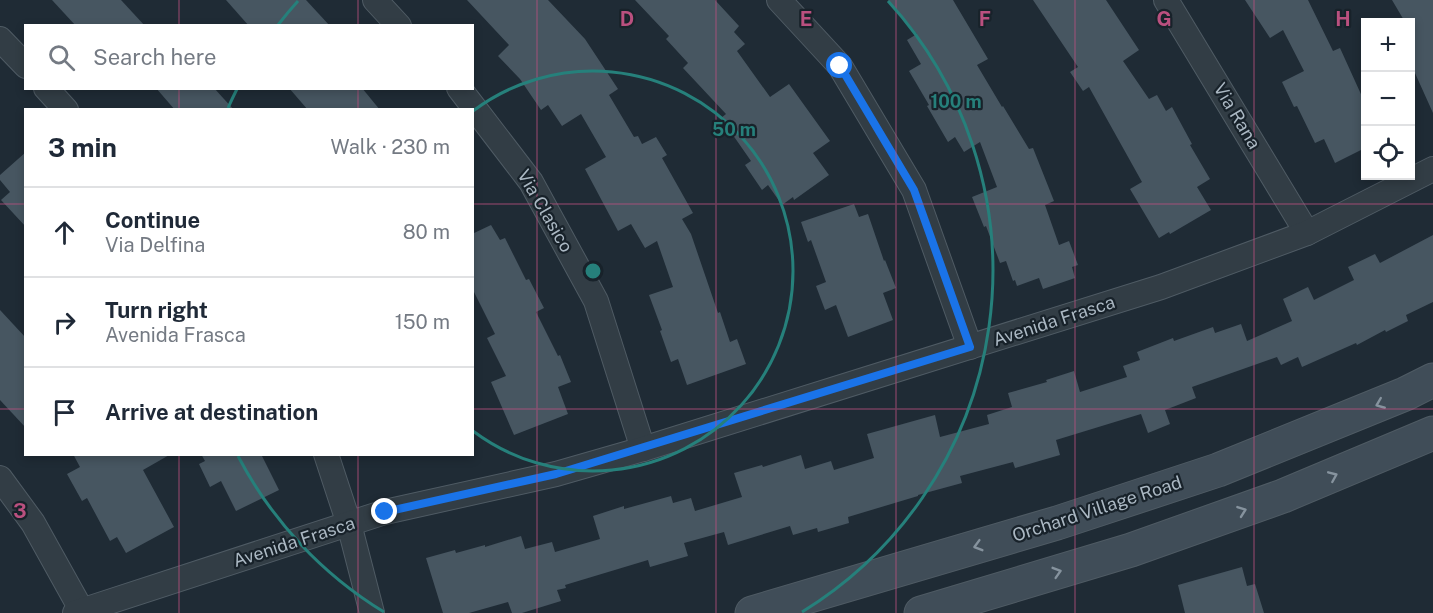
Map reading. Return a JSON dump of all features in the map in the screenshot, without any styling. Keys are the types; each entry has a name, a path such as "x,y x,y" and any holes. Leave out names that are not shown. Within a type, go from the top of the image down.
{"main road":[{"name":"Orchard Village Road","path":"752,613 1057,523 1218,470 1405,394 1433,380"},
{"path":"921,613 1142,547 1283,496 1433,433"}],"street":[{"path":"375,0 397,24"},
{"path":"779,0 840,66 914,190 970,347"},
{"name":"Via Rana","path":"1166,0 1307,233"},
{"path":"0,39 24,64"},
{"path":"48,90 64,108"},
{"name":"Via Clasico","path":"461,90 531,182 596,301 642,449"},
{"name":"Avenida Frasca","path":"79,612 385,512 556,474 1161,287 1307,233 1433,169"},
{"path":"328,456 349,524 372,613"},
{"path":"0,478 33,523 79,612"}],"building":[{"path":"52,0 121,0 143,24 74,24"},
{"path":"226,0 306,0 328,24 247,24"},
{"path":"467,0 548,0 585,39 618,89 609,95 634,137 638,136 642,144 656,137 667,155 662,158 693,213 682,219 691,234 730,342 737,339 746,364 687,385 678,359 671,362 649,295 673,287 657,241 645,248 631,224 618,231 585,169 606,157 581,114 562,126 548,105 541,110 520,79 498,56 509,45"},
{"path":"635,0 715,0 739,26 734,32 745,44 737,51 770,97 789,84 830,141 813,153 829,175 794,200 793,197 782,205 768,185 762,190 745,165 751,161 721,118 726,114 683,68 688,63 666,39 669,36"},
{"path":"888,0 953,0 988,59 977,65 1029,149 1033,148 1054,201 1045,205 1059,245 1069,241 1078,265 1072,267 1075,278 1043,289 1039,278 1017,286 1006,261 1000,263 972,197 997,187 980,142 964,152 955,137 948,142 909,71 921,64 907,40 917,34"},
{"path":"1033,0 1106,0 1139,50 1123,61 1149,99 1157,95 1166,111 1172,107 1192,144 1190,145 1210,179 1197,187 1211,210 1159,238 1130,189 1142,182 1089,87 1083,91 1070,72 1078,67"},
{"path":"1245,0 1308,0 1333,51 1340,48 1361,94 1361,150 1335,163 1324,139 1315,143 1282,82 1304,71 1283,30 1270,38"},
{"path":"1392,0 1433,0 1433,113 1415,73 1415,18 1403,18"},
{"path":"158,90 216,90 232,108 173,108"},
{"path":"291,90 364,90 378,108 306,108"},
{"path":"24,154 24,225 1,200 10,192 0,180 0,175"},
{"path":"854,204 859,217 868,214 896,288 883,293 893,320 848,337 836,305 825,310 816,286 826,282 811,240 808,242 801,222"},
{"path":"491,225 500,240 505,238 526,280 529,279 544,308 536,312 558,356 560,355 571,382 558,387 568,414 514,435 491,382 506,376 487,338 495,334 474,292 474,233"},
{"path":"1433,235 1433,302 1406,315 1408,321 1302,367 1298,357 1281,365 1277,357 1192,387 1196,398 1165,410 1170,424 1148,433 1141,414 1056,440 1060,455 1015,468 1013,462 960,476 962,483 848,517 849,523 818,532 817,528 793,535 790,526 728,545 724,532 684,543 688,556 650,567 648,560 565,585 566,588 557,590 561,601 522,613 512,613 508,602 469,613 443,613 426,558 455,550 456,553 485,545 485,547 521,536 525,549 552,542 555,552 600,539 593,516 624,506 624,509 671,496 673,503 691,498 695,511 742,497 734,473 801,455 805,469 831,461 834,470 874,458 867,434 935,415 940,437 989,424 987,415 1012,407 1008,393 1047,382 1046,380 1074,371 1080,392 1127,377 1123,366 1140,360 1137,352 1173,338 1174,341 1213,327 1215,333 1241,324 1247,341 1292,321 1283,299 1308,287 1314,300 1354,280 1348,267 1375,254 1380,263"},
{"path":"0,310 24,336 24,426 0,400"},
{"path":"74,456 168,456 143,470 174,527 126,553 117,537 110,541 87,498 82,501 67,474 80,467"},
{"path":"202,456 262,456 279,490 236,511 221,481 210,487 199,464 205,461"},
{"path":"1242,567 1247,586 1255,584 1264,613 1185,613 1178,585"}],"route":[{"path":"385,512 556,474 970,347 914,190 840,66"}]}
